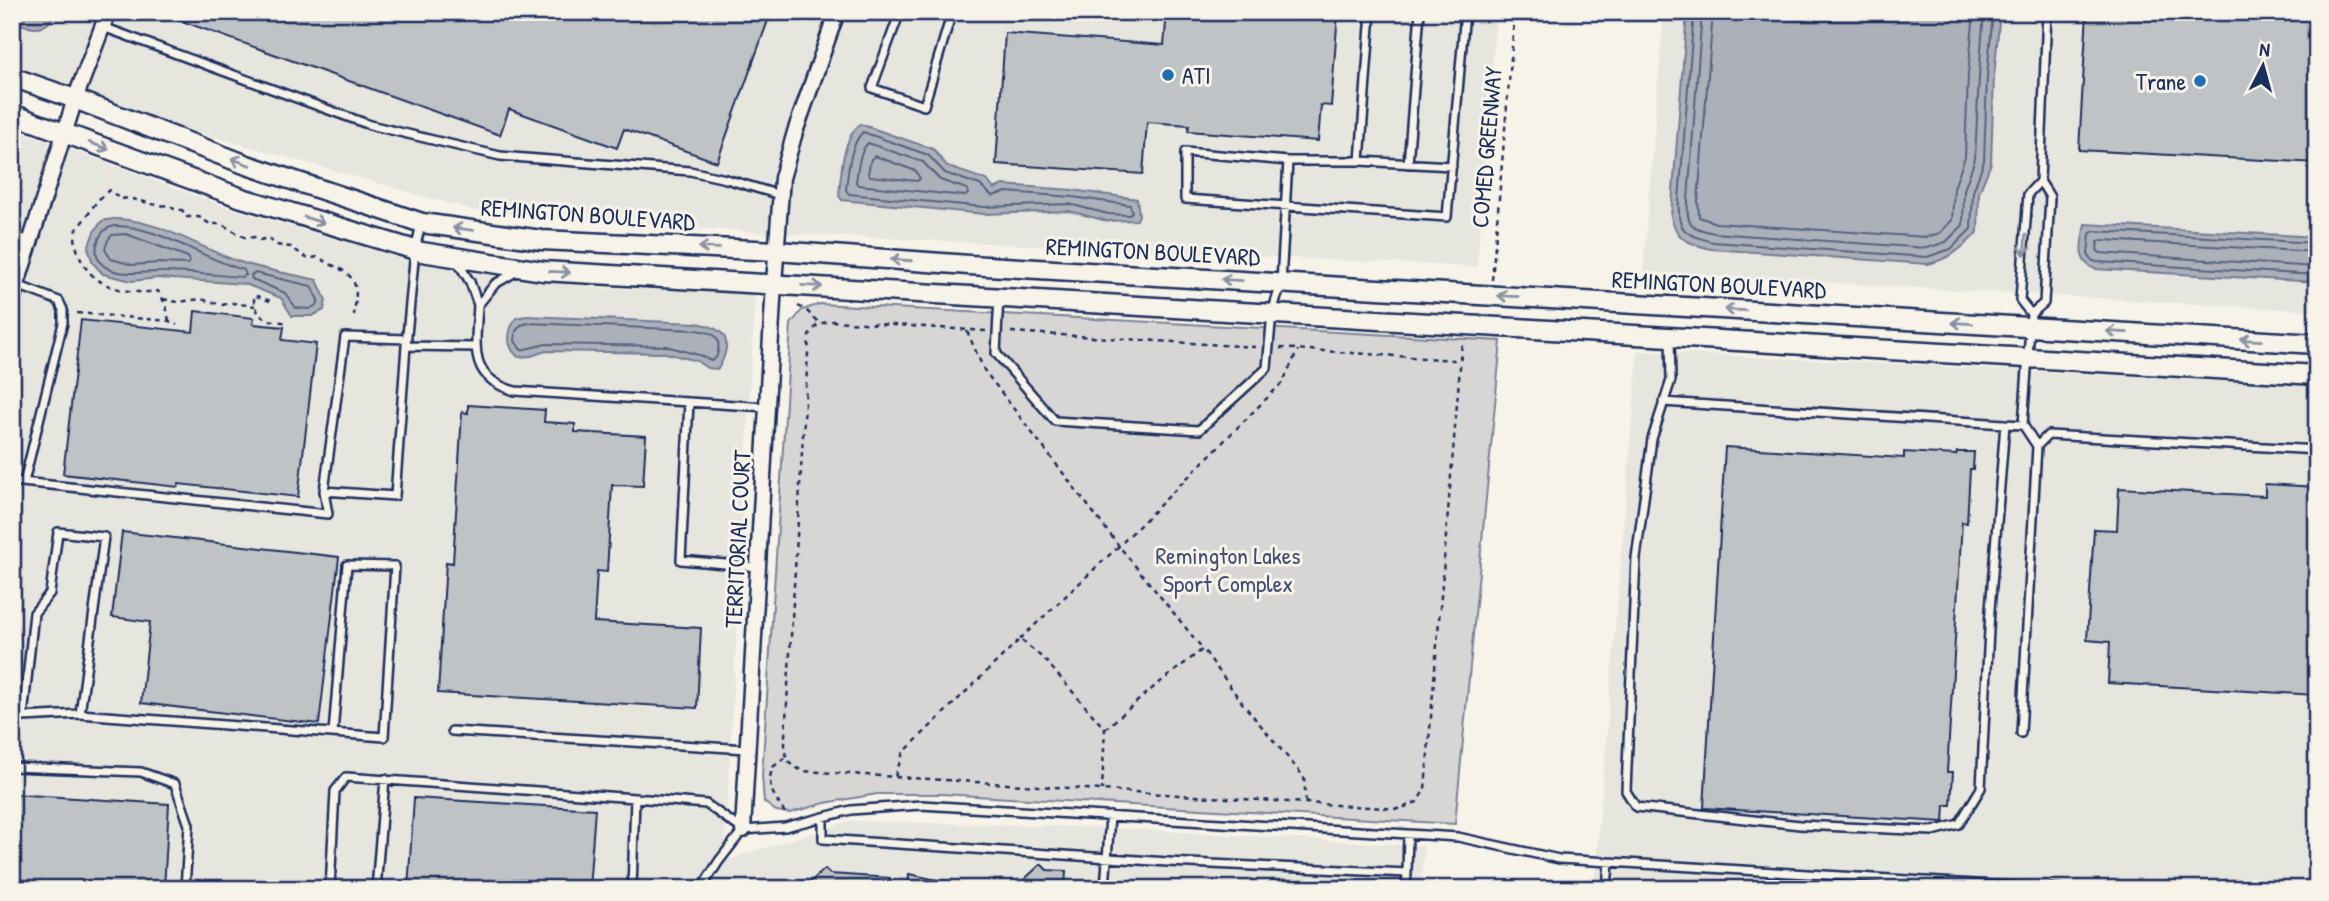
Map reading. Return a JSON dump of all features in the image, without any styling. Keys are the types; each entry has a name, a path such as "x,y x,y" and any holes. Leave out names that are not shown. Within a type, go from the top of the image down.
{"street":[{"name":"TERRITORIAL COURT","path":"743,830 782,178 795,132 837,12"},
{"path":"12,300 75,99 105,19"},
{"name":"REMINGTON BOULEVARD","path":"12,77 247,165 422,223 541,240 777,251 1281,283 2031,320 2317,344"},
{"path":"12,114 242,198 415,250 543,271 2317,375"}],"lane":[{"path":"900,12 872,88 924,106 952,12"},
{"path":"1360,161 1371,12"},
{"path":"1408,164 1420,12"},
{"path":"1452,166 1360,161 1288,161 1185,152 1185,199 1447,217 1452,166 1465,12"},
{"path":"2031,320 2044,303 2050,197 2040,181 2047,12"},
{"path":"105,19 370,125 500,156 690,171 781,195"},
{"path":"999,297 996,353 1055,421 1199,430 1267,369 1272,313 1281,283 1288,161"},
{"path":"2021,733 2037,446 2023,425 2031,320 2021,300 2021,287 2028,194 2040,181"},
{"path":"324,491 395,496 415,250 422,223"},
{"path":"12,234 31,241"},
{"path":"454,257 470,282 478,305 475,354 480,368 489,379 501,387 515,391 767,407"},
{"path":"478,305 495,284 523,268"},
{"path":"17,285 59,301 63,310 63,323 24,482"},
{"path":"12,481 328,514 324,491 345,337 476,347"},
{"path":"1670,337 1671,380 1652,439 1636,558 1626,791 1636,807 1800,825 1933,831 1959,824 1980,788 1990,610 2005,424"},
{"path":"689,402 681,560 758,567"},
{"path":"1664,402 2023,425"},
{"path":"2037,446 2048,435 2317,450"},
{"path":"23,717 34,613 50,593 58,532 104,537 80,713"},
{"path":"12,712 23,717 80,713 333,733 384,737 396,566 347,565 333,733"},
{"path":"452,731 747,749"},
{"path":"12,768 141,772 175,785 189,825 185,889"},
{"path":"330,889 335,791 346,777 706,804 743,830 785,827 851,810 921,804 1458,837 1559,859 2059,889"},
{"path":"376,889 385,779"},
{"path":"632,889 635,798"},
{"path":"1105,889 1110,816"},
{"path":"823,817 823,839 1107,858 1407,873"},
{"path":"701,889 743,830"},
{"path":"1406,889 1408,834"},
{"path":"1607,889 1609,862"}],"path":[{"name":"COMED GREENWAY","path":"1492,284 1515,12"},
{"path":"169,321 169,314 158,291 128,293 97,281 82,262 75,239 77,229 103,194 110,190 120,199 131,197 144,203 169,205 182,210 187,217 199,217 210,224 221,224 246,238 268,238 275,245 291,247 308,259 317,257 339,267 352,277 355,284 357,292 354,315"},
{"path":"270,301 254,295 258,315 268,320 289,323"},
{"path":"163,299 178,302 201,299 222,305 233,303 255,306"},
{"path":"798,306 820,324"},
{"path":"77,313 169,321 177,325"},
{"path":"1461,357 1454,360 833,321 820,324 809,336 785,736 786,757 793,767 803,771 1400,809 1417,802 1425,789 1461,357 1462,336"},
{"path":"967,331 984,370 1119,547 1304,777 1306,803"},
{"path":"895,776 902,753 1119,547 1283,382 1299,350"},
{"path":"1020,639 1045,660 1105,729 1101,790"},
{"path":"1105,729 1203,649"},
{"path":"785,813 772,794 770,784 774,767 786,757"}],"shaded area":[{"path":"12,12 1496,12 1477,267 738,231 476,211 155,120 12,68"},
{"path":"1664,12 2317,12 2317,311 1643,272"},
{"path":"12,128 229,208 421,264 594,288 755,293 724,861 849,821 1095,827 1424,846 1421,889 12,889"},
{"path":"1638,351 2317,386 2317,889 1594,889"}],"green space":[{"name":"Remington Lakes Sport Complex","path":"820,304 1501,341 1455,824 942,794 877,794 825,803 790,813 776,811 764,802 762,775 791,324 802,310"}],"water":[{"path":"12,12 55,12 48,23 33,28 18,21"},
{"path":"1687,12 2000,12 1994,77 1991,163 1979,193 1978,232 1955,252 1928,264 1711,249 1681,237 1671,217"},
{"path":"860,124 933,149 948,167 987,180 994,189 1003,185 1072,190 1137,199 1139,215 1137,220 1107,221 1069,211 984,214 842,200 839,196 846,148 849,138"},
{"path":"113,219 145,223 237,261 317,280 326,300 324,310 312,316 292,316 281,298 245,284 158,278 132,281 103,274 93,263 88,248 102,221"},
{"path":"2085,224 2317,237 2317,282 2095,269 2082,256"},
{"path":"526,316 696,323 721,332 725,337 726,351 718,369 707,368 697,361 666,353 546,351 518,357 509,343 509,333 516,318"}],"building":[{"path":"771,12 717,162 624,129 617,148 509,109 500,135 162,14"},
{"name":"ATI","path":"1167,12 1338,12 1331,106 1321,105 1318,141 1188,131 1189,125 1147,122 1143,174 996,164 1005,33 1164,45"},
{"name":"Trane","path":"2087,12 2317,12 2317,163 2079,150"},
{"path":"195,311 254,318 253,324 284,327 282,340 316,344 298,497 63,474 81,320 193,332"},
{"path":"468,405 545,410 544,422 575,424 575,432 646,436 643,486 612,485 607,572 597,571 594,622 701,628 697,708 438,693 446,562 453,563 462,412 468,413"},
{"path":"1725,447 1904,458 1904,452 1956,455 1957,452 1974,452 1973,469 1970,469 1967,523 1962,522 1947,772 1953,772 1951,805 1945,805 1944,822 1704,808"},
{"path":"2265,484 2317,487 2317,695 2108,683 2110,642 2087,640 2094,529 2117,530 2119,488 2265,496"},
{"path":"122,532 339,557 319,724 141,703 150,622 112,617"},
{"path":"12,794 169,804 164,889 12,889"},
{"path":"414,798 595,809 589,889 408,889"},
{"path":"1041,864 1047,870 1066,871 1065,889 1014,889"},
{"path":"825,869 830,874 890,878 890,889 802,889"},
{"path":"909,874 951,883 950,889 908,889"}],"place":[{"name":"ATI","path":"1168,75"},
{"name":"Trane","path":"2200,81"}]}
